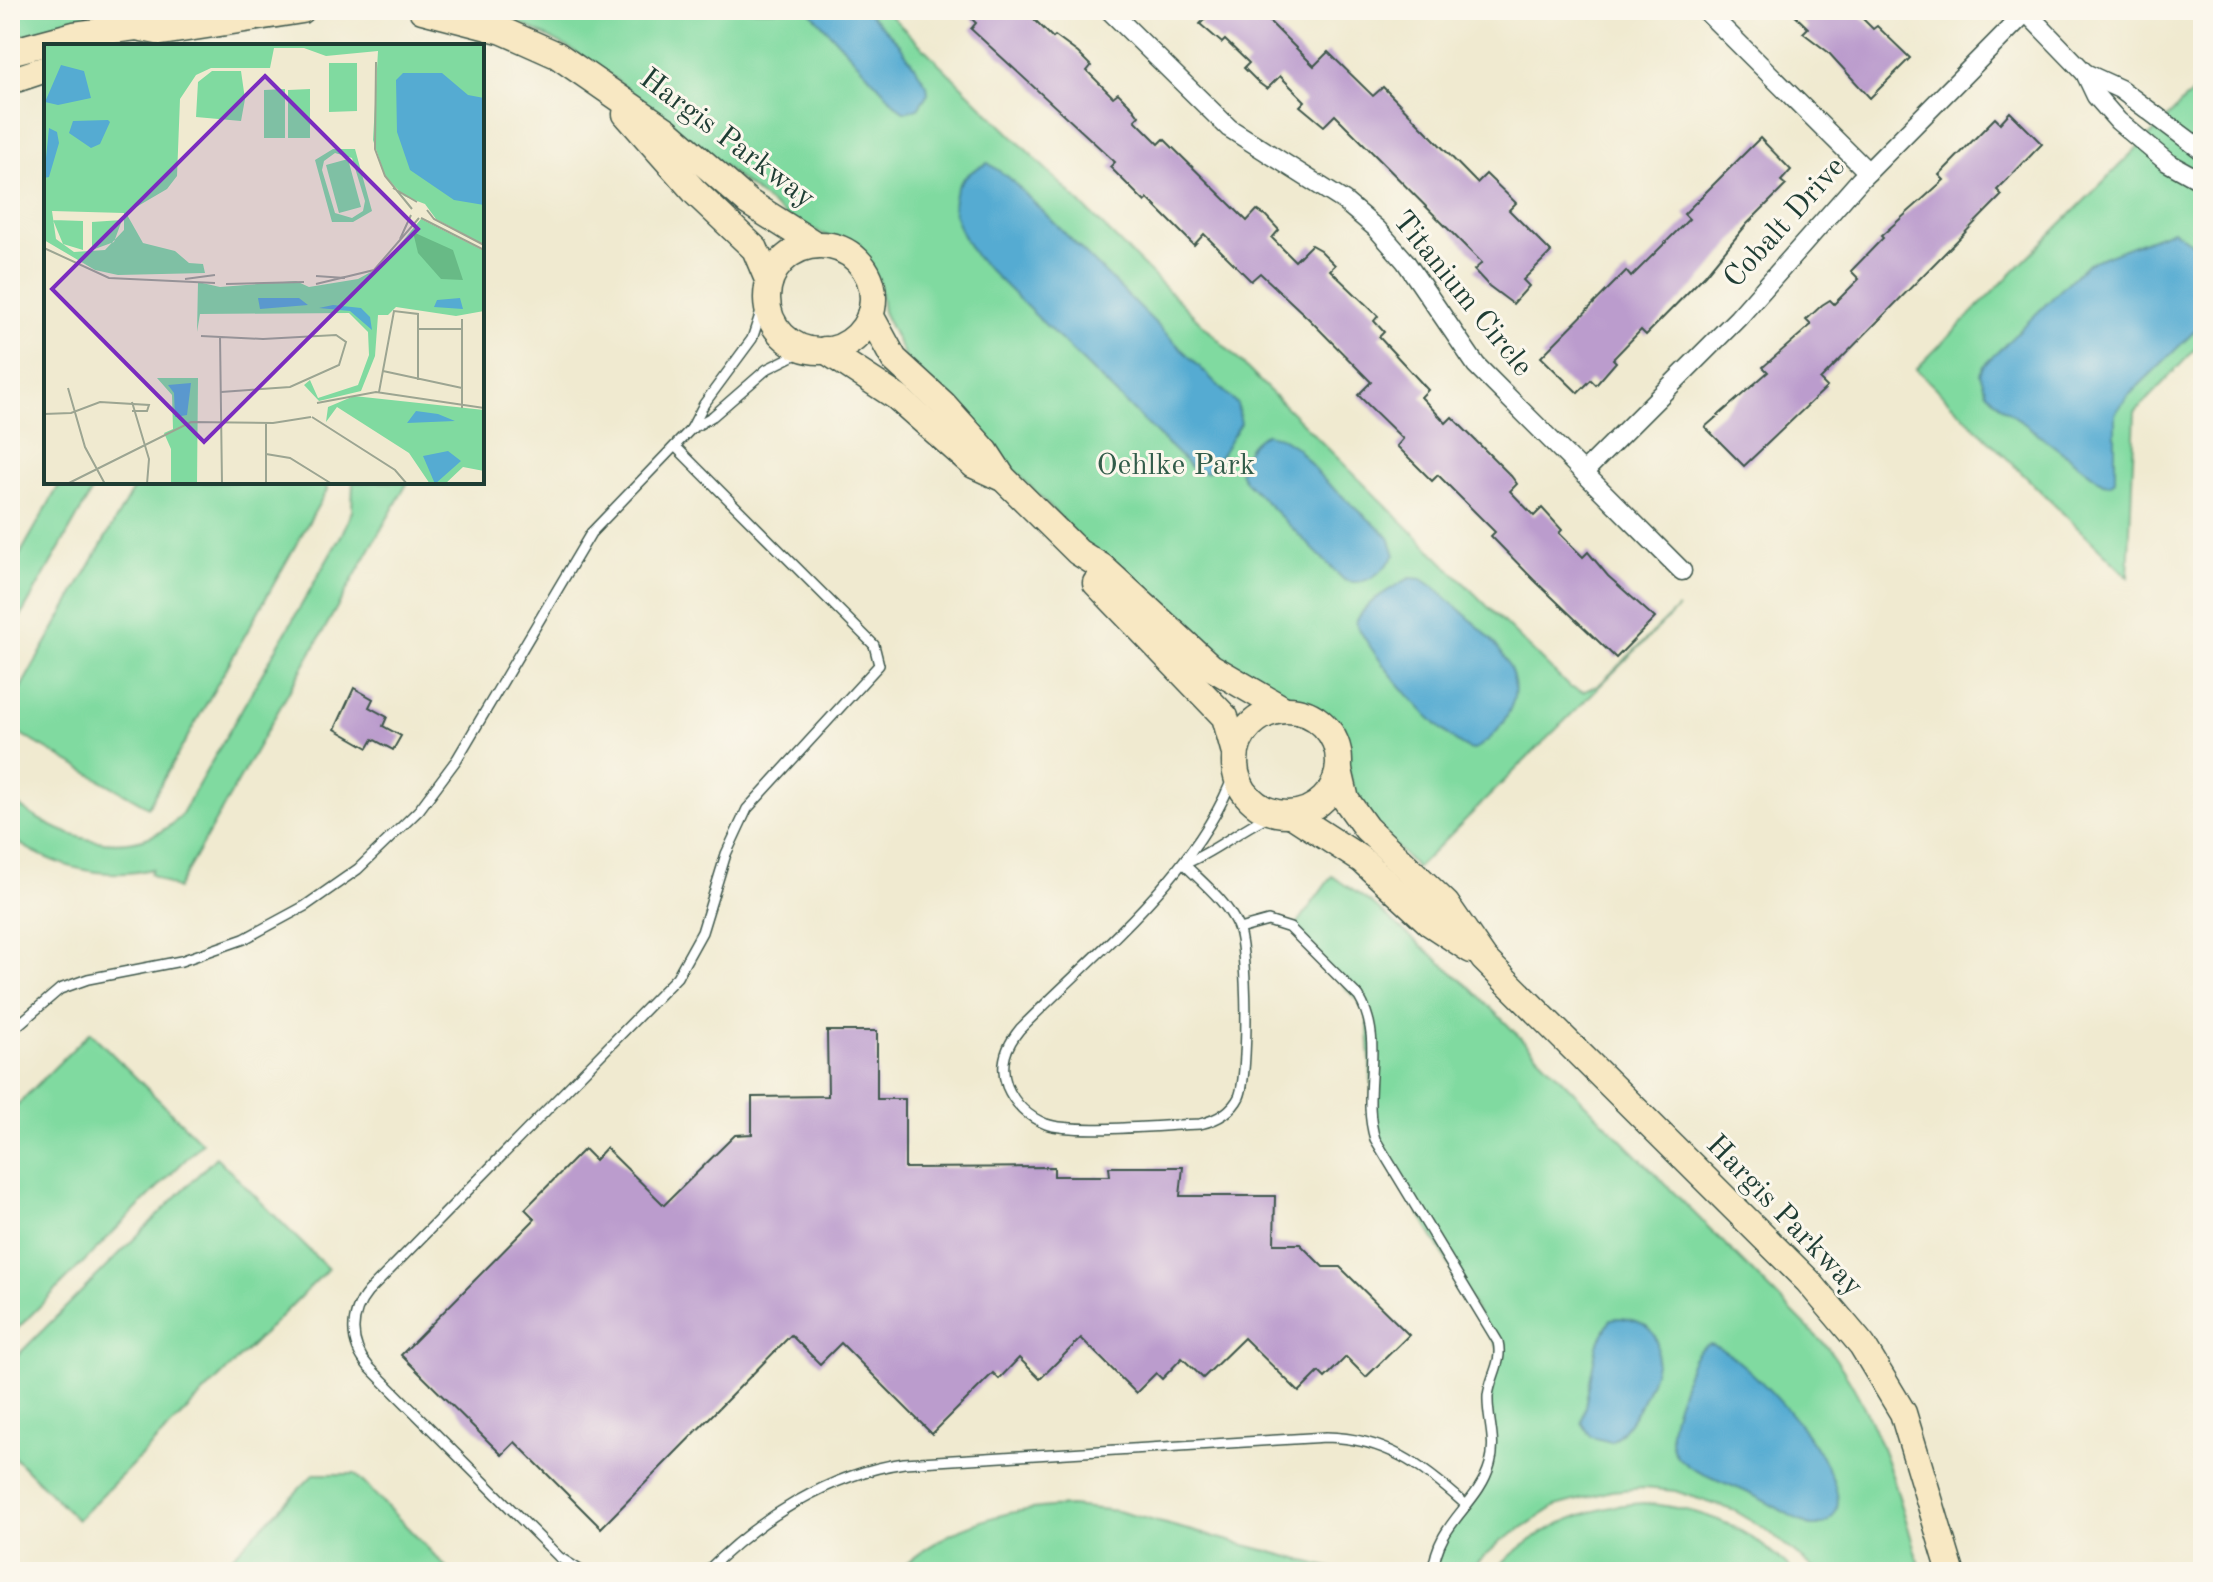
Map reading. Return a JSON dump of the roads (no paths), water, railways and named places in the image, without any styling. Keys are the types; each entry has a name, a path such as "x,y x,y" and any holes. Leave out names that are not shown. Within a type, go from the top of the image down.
{"street":[{"path":"10,52 74,35 136,27 162,32 302,10"},
{"name":"Hargis Parkway","path":"422,10 503,31 557,55 667,131 748,202 816,245"},
{"name":"Titanium Circle","path":"1109,10 1229,128 1344,201 1377,229 1405,261 1476,365 1682,571"},
{"path":"1705,10 1868,172"},
{"path":"2026,11 2085,73 2102,106 2167,162 2203,182"},
{"name":"Cobalt Drive","path":"1584,472 1746,309 1868,172 2026,11"},
{"path":"142,44 162,32"},
{"path":"10,81 44,70"},
{"path":"2085,73 2120,89 2203,151"},
{"name":"Hargis Parkway","path":"600,84 696,193 755,249 768,288"},
{"path":"1003,478 974,465 898,398 779,331 770,315 768,288 787,256 816,245 833,246 849,253 862,265 870,281 870,315 894,359 943,404 986,452 1003,478 1078,552 1102,567 1211,667 1283,709"},
{"path":"816,350 852,339 870,315"},
{"path":"1078,552 1092,578 1225,717 1235,762 1249,798 1283,814 1308,810 1333,787 1339,770 1334,739 1325,726 1298,711 1283,709 1266,713 1251,723 1240,737 1235,762"},
{"name":"Hargis Parkway","path":"1339,770 1346,800 1366,828 1446,904 1484,959 1808,1281 1862,1345 1903,1413 1951,1572"},
{"name":"Hargis Parkway","path":"1283,814 1362,860 1430,923 1484,959"}],"lane":[{"path":"10,1032 46,997 75,982 181,961 244,939 305,906 358,869 419,810 469,740 582,546 691,429 704,404 752,339 768,288"},
{"path":"691,429 713,416 767,369 816,350"},
{"path":"583,1572 559,1557 369,1367 356,1346 354,1320 368,1292 677,977 702,932 726,854 747,809 879,665 874,645 675,446"},
{"path":"1184,864 1221,903 1239,929 1245,970 1244,1082 1237,1101 1226,1113 1200,1124 1065,1127 1037,1120 1020,1107 1004,1072 1006,1051 1013,1038 1184,864 1219,808 1235,762"},
{"path":"1184,864 1209,854 1239,830 1283,814"},
{"path":"1239,929 1268,921 1290,928 1359,997 1367,1011 1373,1040 1369,1114 1375,1139 1498,1342 1499,1357 1488,1396 1493,1452 1486,1475 1443,1535 1433,1572"},
{"path":"706,1572 749,1532 784,1510 850,1478 904,1463 1356,1438 1392,1449 1420,1464 1465,1504"}],"water":[{"path":"809,10 865,10 898,42 927,85 928,93 918,108 905,112 898,107"},
{"path":"988,163 1010,179 1237,404 1241,423 1212,469 1206,473 1193,469 976,257 955,217 955,192 961,181"},
{"path":"2173,230 2203,251 2203,323 2127,397 2115,414 2115,480 2110,484 2103,483 2001,406 1987,392 1980,374 1983,366 2088,263"},
{"path":"1266,434 1280,437 1297,448 1323,479 1389,537 1395,555 1385,567 1367,580 1344,580 1245,481 1240,472 1246,454 1255,440"},
{"path":"1410,578 1422,579 1435,588 1478,627 1505,658 1512,674 1515,691 1507,716 1495,733 1474,750 1462,745 1428,716 1390,674 1356,622 1373,601"},
{"path":"1611,1319 1636,1321 1652,1331 1657,1342 1657,1357 1654,1373 1639,1407 1611,1442 1591,1437 1582,1422 1597,1345"},
{"path":"1710,1344 1727,1353 1772,1393 1816,1447 1831,1474 1838,1497 1834,1515 1826,1523 1807,1525 1754,1495 1698,1472 1677,1456 1671,1431 1674,1413 1691,1362 1698,1351"}],"park label":[{"name":"Oehlke Park","path":"1176,466"}]}
